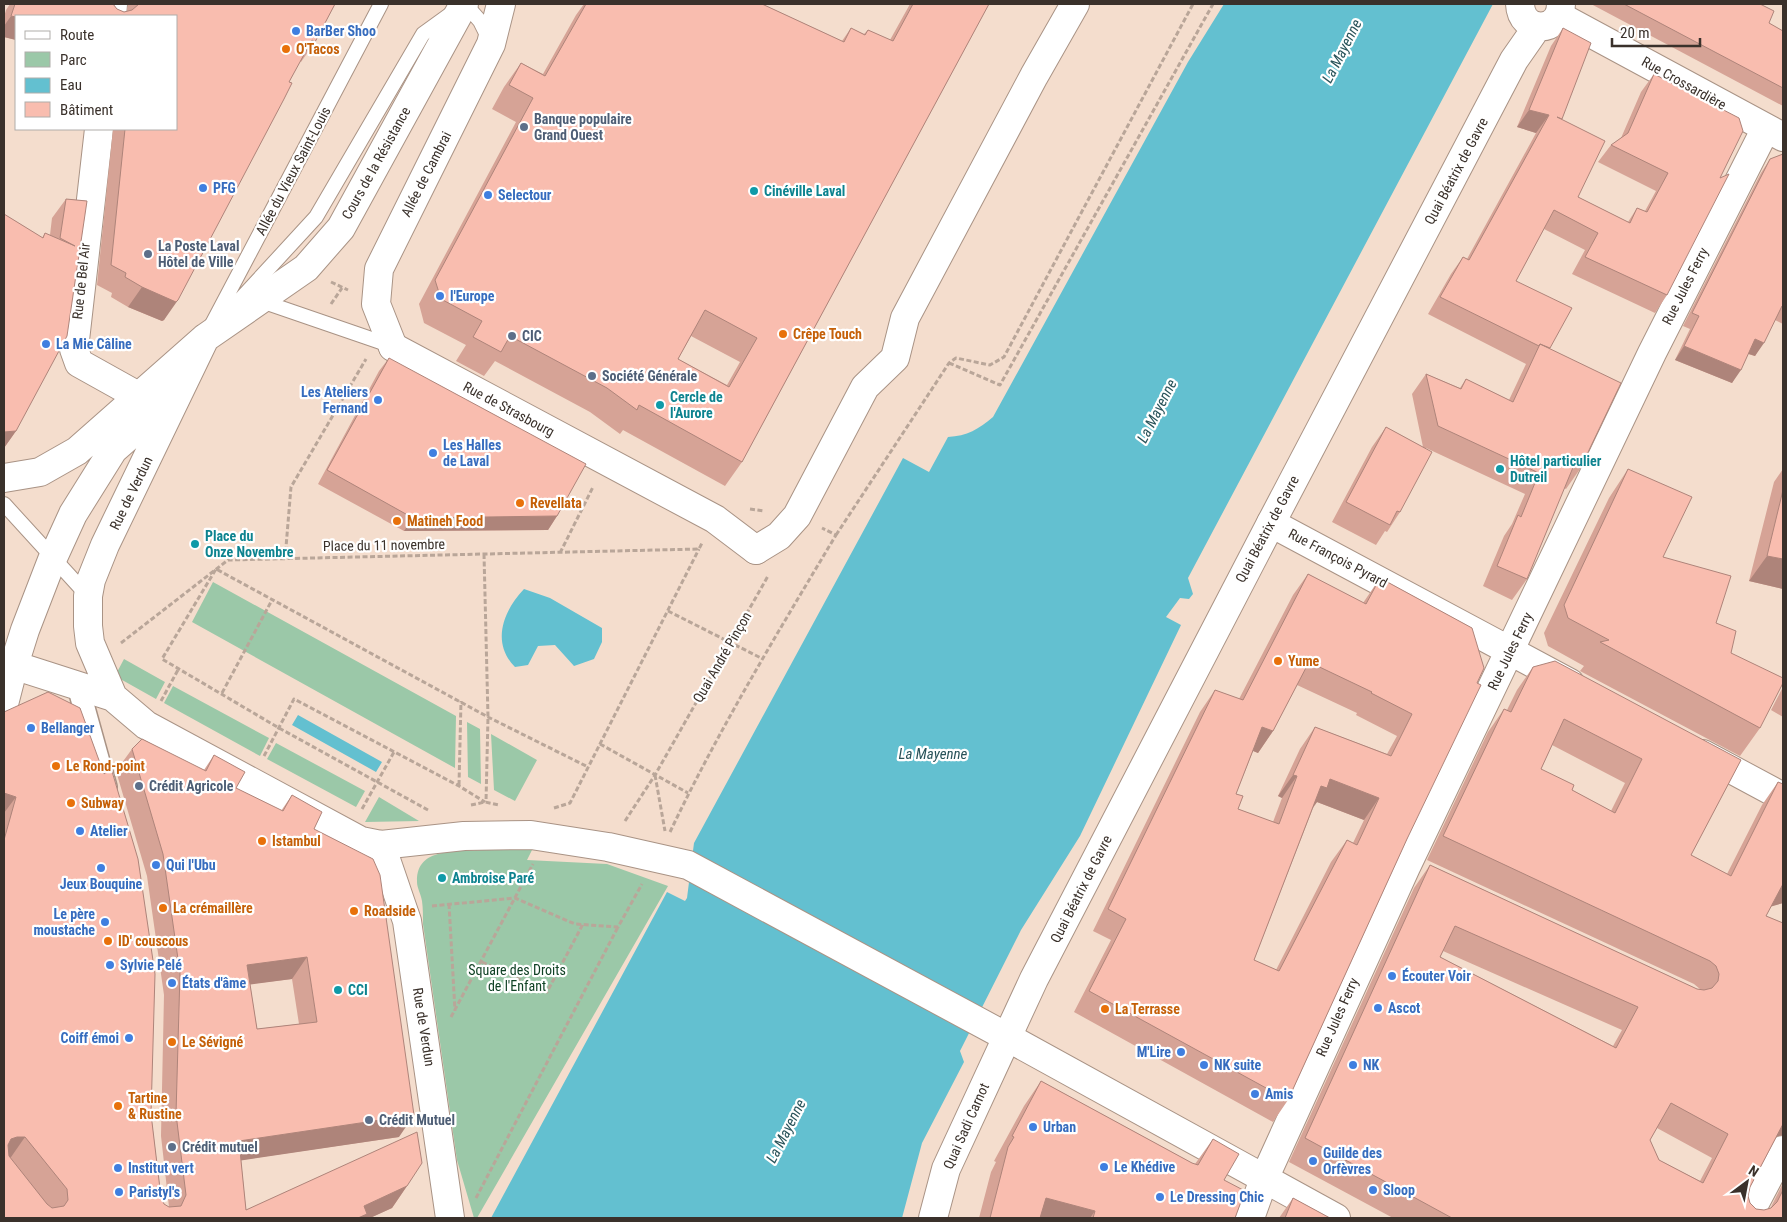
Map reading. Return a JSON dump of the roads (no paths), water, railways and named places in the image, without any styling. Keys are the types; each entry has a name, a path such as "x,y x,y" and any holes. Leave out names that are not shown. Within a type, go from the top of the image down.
{"street":[{"name":"Cours de la Résistance","path":"261,301 306,268 341,228 465,4"},
{"name":"Allée de Cambrai","path":"382,349 376,304 379,269 491,44 501,4"},
{"name":"Rue de Strasbourg","path":"382,349 715,519 751,546 779,536 797,516 865,387 895,358 905,318 1034,76 1075,4"},
{"name":"Rue Crossardière","path":"1520,4 1522,16 1531,25 1552,15 1775,132"},
{"name":"Quai Béatrix de Gavre","path":"1007,1037 1034,979 1514,60 1552,15"},
{"name":"Rue de Bel Air","path":"98,130 74,349 79,364 140,397"},
{"name":"Rue Jules Ferry","path":"1250,1218 1264,1179 1406,867 1652,353 1775,132"},
{"path":"4,478 40,472 77,451 205,338 261,301"},
{"name":"Rue de Verdun","path":"113,697 90,643 88,596 91,580 205,338"},
{"name":"Rue de Verdun","path":"180,391 113,450 70,519 25,630 9,664 113,697 146,725 361,841 381,845 464,836 531,835 608,847 662,848 688,865 1007,1037 1336,1218"},
{"name":"Rue François Pyrard","path":"1271,523 1589,694"},
{"path":"4,704 9,664"},
{"path":"78,686 111,802"},
{"path":"1678,741 1783,798"},
{"name":"Rue de Verdun","path":"381,845 404,908 446,1216"},
{"path":"1406,867 1432,879"},
{"name":"Quai Sadi Carnot","path":"933,1218 946,1169 1007,1037"},
{"path":"1747,1218 1783,1150"}],"lane":[{"name":"Allée du Vieux Saint-Louis","path":"205,338 381,4"},
{"path":"205,338 316,217 423,34 465,4 480,21 491,44"},
{"name":"Rue de Strasbourg","path":"261,301 382,349"},
{"path":"4,504 52,560 88,596"}],"water":[{"name":"La Mayenne","path":"1224,4 1493,4 1188,578 1193,594 1189,599 1180,598 1166,617 1181,625 1080,836 1021,930 960,1051 964,1062 922,1143 902,1218 491,1218 667,892 685,901 687,898 694,843 903,458 929,472 948,437 972,431 993,417 1188,62"},
{"path":"524,589 550,598 602,628 602,642 594,659 574,666 555,645 538,646 528,665 515,667 503,648 503,627 510,607"},
{"path":"298,715 382,762 376,772 292,725"}],"place":[{"name":"BarBer Shoo","path":"296,31"},
{"name":"O'Tacos","path":"286,49"},
{"name":"Banque populaire Grand Ouest","path":"524,127"},
{"name":"PFG","path":"203,188"},
{"name":"Cinéville Laval","path":"754,191"},
{"name":"Selectour","path":"488,195"},
{"name":"La Poste Laval Hôtel de Ville","path":"148,254"},
{"name":"l'Europe","path":"440,296"},
{"name":"Crêpe Touch","path":"783,334"},
{"name":"CIC","path":"512,336"},
{"name":"La Mie Câline","path":"46,344"},
{"name":"Société Générale","path":"592,376"},
{"name":"Les Ateliers Fernand","path":"378,400"},
{"name":"Cercle de l'Aurore","path":"660,405"},
{"name":"Les Halles de Laval","path":"433,453"},
{"name":"Hôtel particulier Dutreil","path":"1500,469"},
{"name":"Revellata","path":"520,503"},
{"name":"Matineh Food","path":"397,521"},
{"name":"Place du Onze Novembre","path":"195,544"},
{"name":"Yume","path":"1278,661"},
{"name":"Bellanger","path":"31,728"},
{"name":"Le Rond-point","path":"56,766"},
{"name":"Crédit Agricole","path":"139,786"},
{"name":"Subway","path":"71,803"},
{"name":"Atelier","path":"80,831"},
{"name":"Istambul","path":"262,841"},
{"name":"Qui l'Ubu","path":"156,865"},
{"name":"Jeux Bouquine","path":"101,868"},
{"name":"Ambroise Paré","path":"442,878"},
{"name":"La crémaillère","path":"163,908"},
{"name":"Roadside","path":"354,911"},
{"name":"Le père moustache","path":"105,922"},
{"name":"ID' couscous","path":"108,941"},
{"name":"Sylvie Pelé","path":"110,965"},
{"name":"Écouter Voir","path":"1392,976"},
{"name":"États d'âme","path":"172,983"},
{"name":"CCI","path":"338,990"},
{"name":"Ascot","path":"1378,1008"},
{"name":"La Terrasse","path":"1105,1009"},
{"name":"Coiff émoi","path":"129,1038"},
{"name":"Le Sévigné","path":"172,1042"},
{"name":"M'Lire","path":"1181,1052"},
{"name":"NK suite","path":"1204,1065"},
{"name":"NK","path":"1353,1065"},
{"name":"Amis","path":"1255,1094"},
{"name":"Tartine & Rustine","path":"118,1106"},
{"name":"Crédit Mutuel","path":"369,1120"},
{"name":"Urban","path":"1033,1127"},
{"name":"Crédit mutuel","path":"172,1147"},
{"name":"Guilde des Orfèvres","path":"1313,1161"},
{"name":"Le Khédive","path":"1104,1167"},
{"name":"Institut vert","path":"118,1168"},
{"name":"Sloop","path":"1373,1190"},
{"name":"Paristyl's","path":"119,1192"},
{"name":"Le Dressing Chic","path":"1160,1197"}],"park label":[{"name":"Square des Droits de l'Enfant","path":"517,978"}]}
